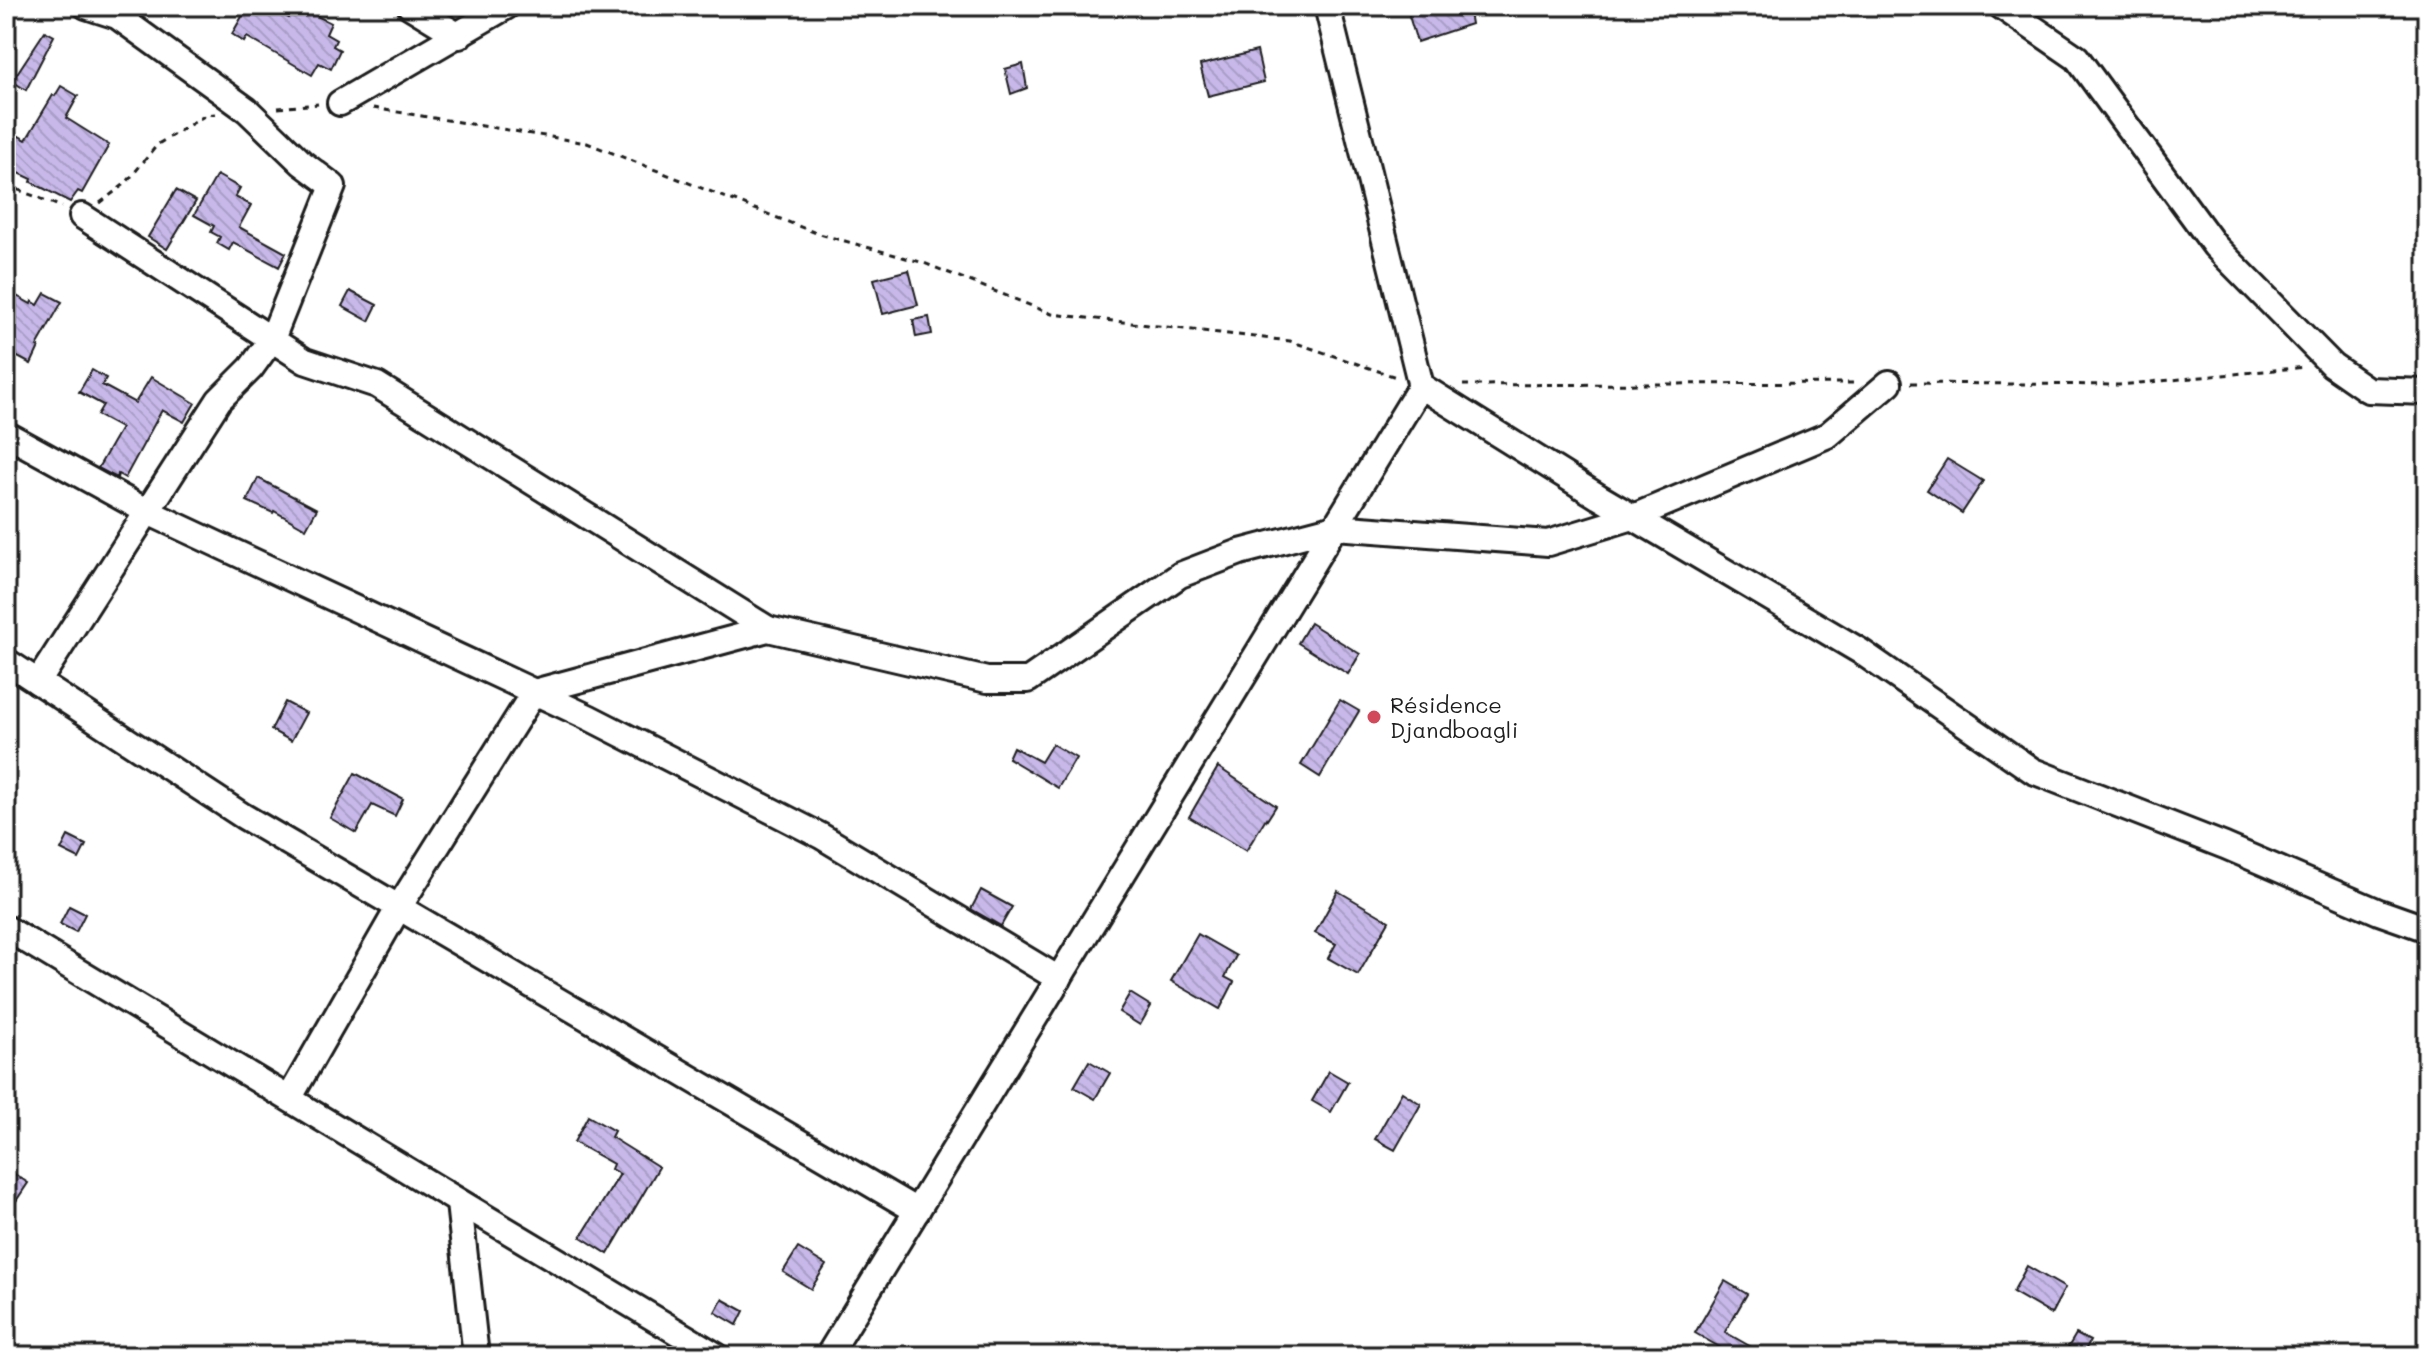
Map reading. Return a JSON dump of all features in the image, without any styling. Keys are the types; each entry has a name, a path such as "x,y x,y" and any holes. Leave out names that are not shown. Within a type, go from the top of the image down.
{"street":[{"path":"38,682 219,400 251,368 272,339 333,186 302,163 247,110 117,16 86,6"},
{"path":"410,6 459,36"},
{"path":"340,103 507,6"},
{"path":"1327,6 1421,386 1633,517 1860,651 2033,771 2427,929"},
{"path":"2001,6 2077,58 2215,246 2332,365 2368,390 2427,392"},
{"path":"82,216 305,361 377,385 768,629 987,680 1028,680 1180,575 1240,552 1335,527 1548,543 1633,517 1828,435 1889,383"},
{"path":"828,1356 1421,386"},
{"path":"6,434 148,512 590,718 821,836 1059,979"},
{"path":"290,1097 399,907 534,692 768,629"},
{"path":"6,661 243,816 917,1211"},
{"path":"6,928 717,1356"},
{"path":"459,1203 476,1356"}],"path":[{"path":"6,185 82,216 126,183 158,144 206,115 340,103 587,143 816,233 924,263 1052,314 1290,341 1421,386 2119,385 2332,365"}],"building":[{"path":"248,6 268,6 289,18 295,6 323,6 317,16 331,23 326,34 336,40 333,46 340,50 331,69 319,63 312,75 247,37 244,42 232,34"},
{"path":"1406,6 1468,6 1471,24 1417,42"},
{"path":"45,31 54,36 26,90 12,81"},
{"path":"1257,51 1264,82 1208,96 1200,65"},
{"path":"1023,64 1027,88 1011,94 1005,69"},
{"path":"61,86 78,96 66,118 109,145 82,193 78,191 70,202 6,167 6,129 26,140"},
{"path":"217,175 240,188 235,197 251,205 239,227 286,253 279,267 233,242 229,250 217,243 220,237 211,232 214,226 194,215"},
{"path":"176,190 196,201 167,249 148,237"},
{"path":"909,270 918,305 883,314 874,279"},
{"path":"6,290 31,304 32,301 38,305 45,293 62,302 37,346 31,364 16,356 6,374"},
{"path":"350,291 377,305 369,321 342,306"},
{"path":"929,317 932,334 916,337 913,320"},
{"path":"92,370 106,378 102,385 135,403 151,377 195,403 184,422 162,410 125,478 118,474 117,478 98,468 121,428 97,415 103,405 79,392"},
{"path":"1947,459 1983,481 1962,513 1927,490"},
{"path":"258,478 317,509 306,529 274,511 247,501"},
{"path":"1310,623 1360,654 1348,674 1298,643"},
{"path":"1340,700 1359,711 1320,777 1301,765"},
{"path":"285,702 306,713 291,741 271,730"},
{"path":"1052,744 1076,758 1058,788 1008,758 1013,747 1041,762"},
{"path":"1218,767 1276,806 1246,851 1189,817"},
{"path":"355,773 403,799 395,816 372,805 356,833 330,818"},
{"path":"68,836 86,845 79,859 61,850"},
{"path":"981,890 1012,907 1001,926 971,909"},
{"path":"1338,891 1389,921 1358,975 1328,958 1336,944 1315,933"},
{"path":"69,906 85,914 76,932 60,924"},
{"path":"1198,934 1236,956 1225,977 1234,982 1220,1009 1171,981"},
{"path":"1130,993 1151,1006 1140,1025 1119,1012"},
{"path":"1089,1061 1110,1073 1095,1099 1074,1087"},
{"path":"1329,1071 1348,1082 1331,1112 1312,1101"},
{"path":"1402,1092 1421,1104 1395,1150 1375,1139"},
{"path":"588,1116 614,1131 611,1137 659,1167 608,1254 581,1237 620,1174 611,1169 613,1164 574,1142"},
{"path":"13,1173 28,1183 6,1216 6,1183"},
{"path":"798,1248 826,1265 811,1289 783,1272"},
{"path":"2027,1266 2065,1288 2051,1314 2013,1292"},
{"path":"1725,1281 1747,1294 1725,1332 1767,1356 1735,1356 1695,1333"},
{"path":"722,1299 744,1311 737,1325 715,1312"},
{"path":"2076,1334 2090,1341 2082,1356 2063,1356"}],"place":[{"name":"Résidence Djandboagli","path":"1374,717"}]}
